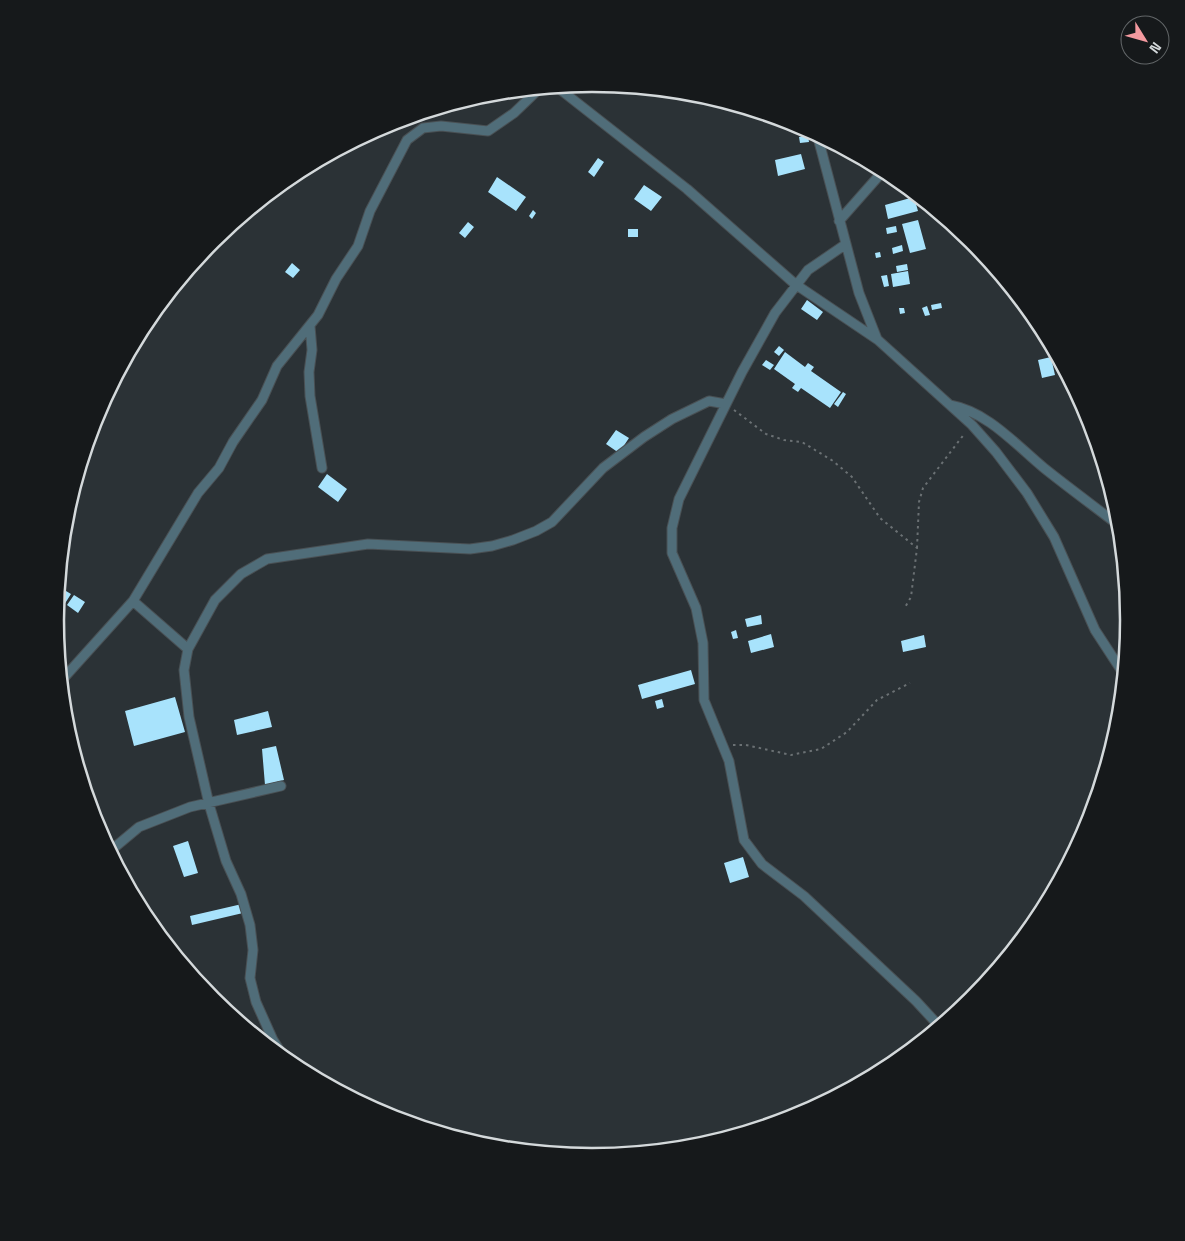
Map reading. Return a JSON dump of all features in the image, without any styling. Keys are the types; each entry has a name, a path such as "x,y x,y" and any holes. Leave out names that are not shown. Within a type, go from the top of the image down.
{"street":[{"path":"566,93 687,189 795,284 878,340 972,424 1027,493 1049,529 1095,630 1119,668"},
{"path":"67,675 133,601 198,493 219,468 262,400 277,366 310,326 358,246 370,211 408,140 423,128 441,126 488,131 514,113 533,95"},
{"path":"819,143 859,293 878,340"},
{"path":"839,221 878,176"},
{"path":"846,244 808,270 795,284 775,313 726,404 679,499 672,536 672,553 691,595 700,626 705,672 704,700 723,745 734,778 740,829 750,850 762,864 804,896 831,920 936,1022"},
{"path":"310,326 312,350 309,372 310,396 322,468"},
{"path":"275,1043 256,1002 250,978 253,950 250,925 241,894 226,861 209,804 189,717 184,670 188,649 215,600 241,574 267,559 368,544 470,549 492,546 513,540 552,522 603,468 644,437 672,419 709,401 726,404"},
{"path":"950,405 968,408 982,415 1046,469 1111,520"},
{"path":"133,601 188,649"},
{"path":"115,847 139,827 190,807 281,786"}],"path":[{"path":"726,404 766,434 784,440 802,442 833,461 852,477 880,518 917,548"},
{"path":"904,609 911,597 917,548 919,502 923,488 972,424"},
{"path":"723,745 746,745 791,756 821,749 847,732 877,700 910,683"}],"building":[{"path":"804,136 808,138 809,142 800,143 799,137"},
{"path":"801,154 805,169 778,176 775,160"},
{"path":"598,158 604,162 594,177 588,172"},
{"path":"497,177 526,197 516,211 488,192"},
{"path":"644,185 662,197 651,211 634,199"},
{"path":"910,198 915,202 918,211 888,219 885,205"},
{"path":"533,210 536,213 532,219 529,216"},
{"path":"918,220 926,249 910,253 902,224"},
{"path":"468,222 474,227 465,238 459,233"},
{"path":"896,226 897,232 887,234 886,228"},
{"path":"628,229 638,229 638,237 628,237"},
{"path":"902,245 903,251 893,254 892,248"},
{"path":"880,252 881,257 876,258 875,253"},
{"path":"292,263 300,270 293,278 285,272"},
{"path":"907,264 908,270 897,272 896,266"},
{"path":"908,271 910,284 893,287 891,274"},
{"path":"887,275 889,286 884,287 881,276"},
{"path":"807,300 823,312 817,320 801,309"},
{"path":"941,303 942,308 932,310 931,305"},
{"path":"927,306 930,315 925,316 922,308"},
{"path":"899,308 904,308 905,313 900,314"},
{"path":"779,346 784,350 779,356 774,352"},
{"path":"785,352 805,367 808,363 814,367 811,371 841,392 830,408 801,388 798,392 792,388 795,384 774,369"},
{"path":"1051,357 1055,375 1042,378 1038,360"},
{"path":"766,360 774,365 770,370 762,365"},
{"path":"843,392 846,394 838,407 834,404"},
{"path":"616,430 629,438 619,453 606,444"},
{"path":"327,474 347,489 338,502 318,487"},
{"path":"65,590 71,594 64,604"},
{"path":"74,595 85,602 78,613 67,605"},
{"path":"761,615 762,624 747,627 745,619"},
{"path":"736,630 738,638 733,639 731,632"},
{"path":"771,634 774,647 751,653 748,641"},
{"path":"924,635 926,647 903,652 901,641"},
{"path":"691,670 695,684 642,699 638,685"},
{"path":"175,697 185,732 134,746 125,711"},
{"path":"662,699 664,707 657,709 655,701"},
{"path":"268,711 272,727 237,735 234,720"},
{"path":"276,746 284,780 265,785 262,749"},
{"path":"188,841 198,873 184,877 173,846"},
{"path":"743,857 749,877 730,883 724,863"},
{"path":"242,904 243,913 192,925 190,916"}]}
